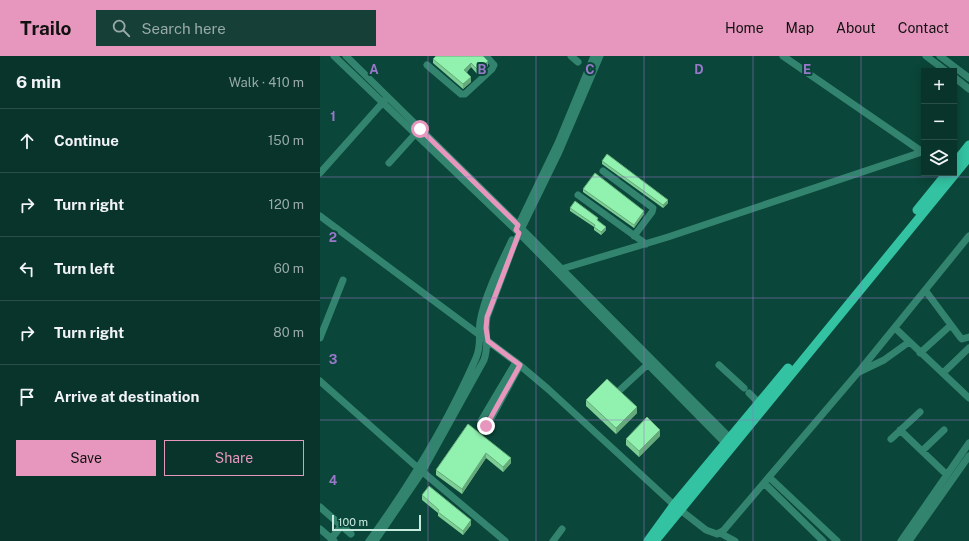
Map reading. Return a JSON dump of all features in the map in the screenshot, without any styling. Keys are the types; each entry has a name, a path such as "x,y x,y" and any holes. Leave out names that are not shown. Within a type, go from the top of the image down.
{"main road":[{"path":"957,160 969,145"},
{"path":"957,168 969,157"},
{"path":"730,443 759,403 949,176"},
{"path":"648,541 949,176"},
{"path":"656,541 677,507"}],"street":[{"path":"334,56 382,103 418,131"},
{"path":"346,56 388,97 418,131 519,229 730,443"},
{"path":"427,65 461,94 465,94 492,69 494,65 486,56"},
{"path":"571,56 578,62"},
{"path":"375,541 420,470 484,360 488,341 486,328 487,317 519,229 558,143 594,56"},
{"path":"368,541 420,470 476,358 481,335 481,319 497,273 559,152 600,56"},
{"path":"783,56 921,152"},
{"path":"926,56 942,68"},
{"path":"940,56 969,78"},
{"path":"957,79 969,89"},
{"path":"320,173 388,97"},
{"path":"389,163 418,131"},
{"path":"559,270 646,244 921,154"},
{"path":"603,171 652,208 652,212 634,236"},
{"path":"578,195 646,244"},
{"path":"320,216 518,364 677,507 706,530 735,541"},
{"path":"710,541 764,483 895,328 969,236"},
{"path":"559,270 647,365 730,443"},
{"path":"320,338 343,280"},
{"path":"925,290 962,339 969,336"},
{"path":"920,353 951,325"},
{"path":"895,328 969,398"},
{"path":"857,373 884,360 909,342"},
{"path":"943,374 969,348"},
{"path":"518,364 488,424 483,427 481,426 482,421 518,364"},
{"path":"620,390 647,365"},
{"path":"718,365 759,403"},
{"path":"320,381 420,470 505,541"},
{"path":"891,439 920,412"},
{"path":"900,430 946,474"},
{"path":"922,451 944,430"},
{"path":"901,541 946,474 969,443"},
{"path":"910,541 969,456"},
{"path":"769,477 836,541"},
{"path":"764,483 823,541"},
{"path":"321,509 351,534"},
{"path":"320,529 332,540 342,525"},
{"path":"552,541 562,529"}],"building":[{"path":"436,56 483,56 488,61 478,70 471,63 464,70 471,77 463,84 433,59"},
{"path":"607,154 668,200 663,205 602,161"},
{"path":"595,173 644,211 634,225 583,189"},
{"path":"575,201 598,218 597,220 606,227 601,232 594,227 595,225 570,208"},
{"path":"607,379 637,407 616,428 586,400"},
{"path":"647,417 660,430 639,451 626,439"},
{"path":"468,424 511,458 503,467 486,453 462,489 436,470"},
{"path":"429,486 471,520 463,531 438,512 439,510 422,495"}],"route":[{"path":"420,129 518,225 516,230 519,233 487,317 486,328 488,341 520,365 486,426"}]}
